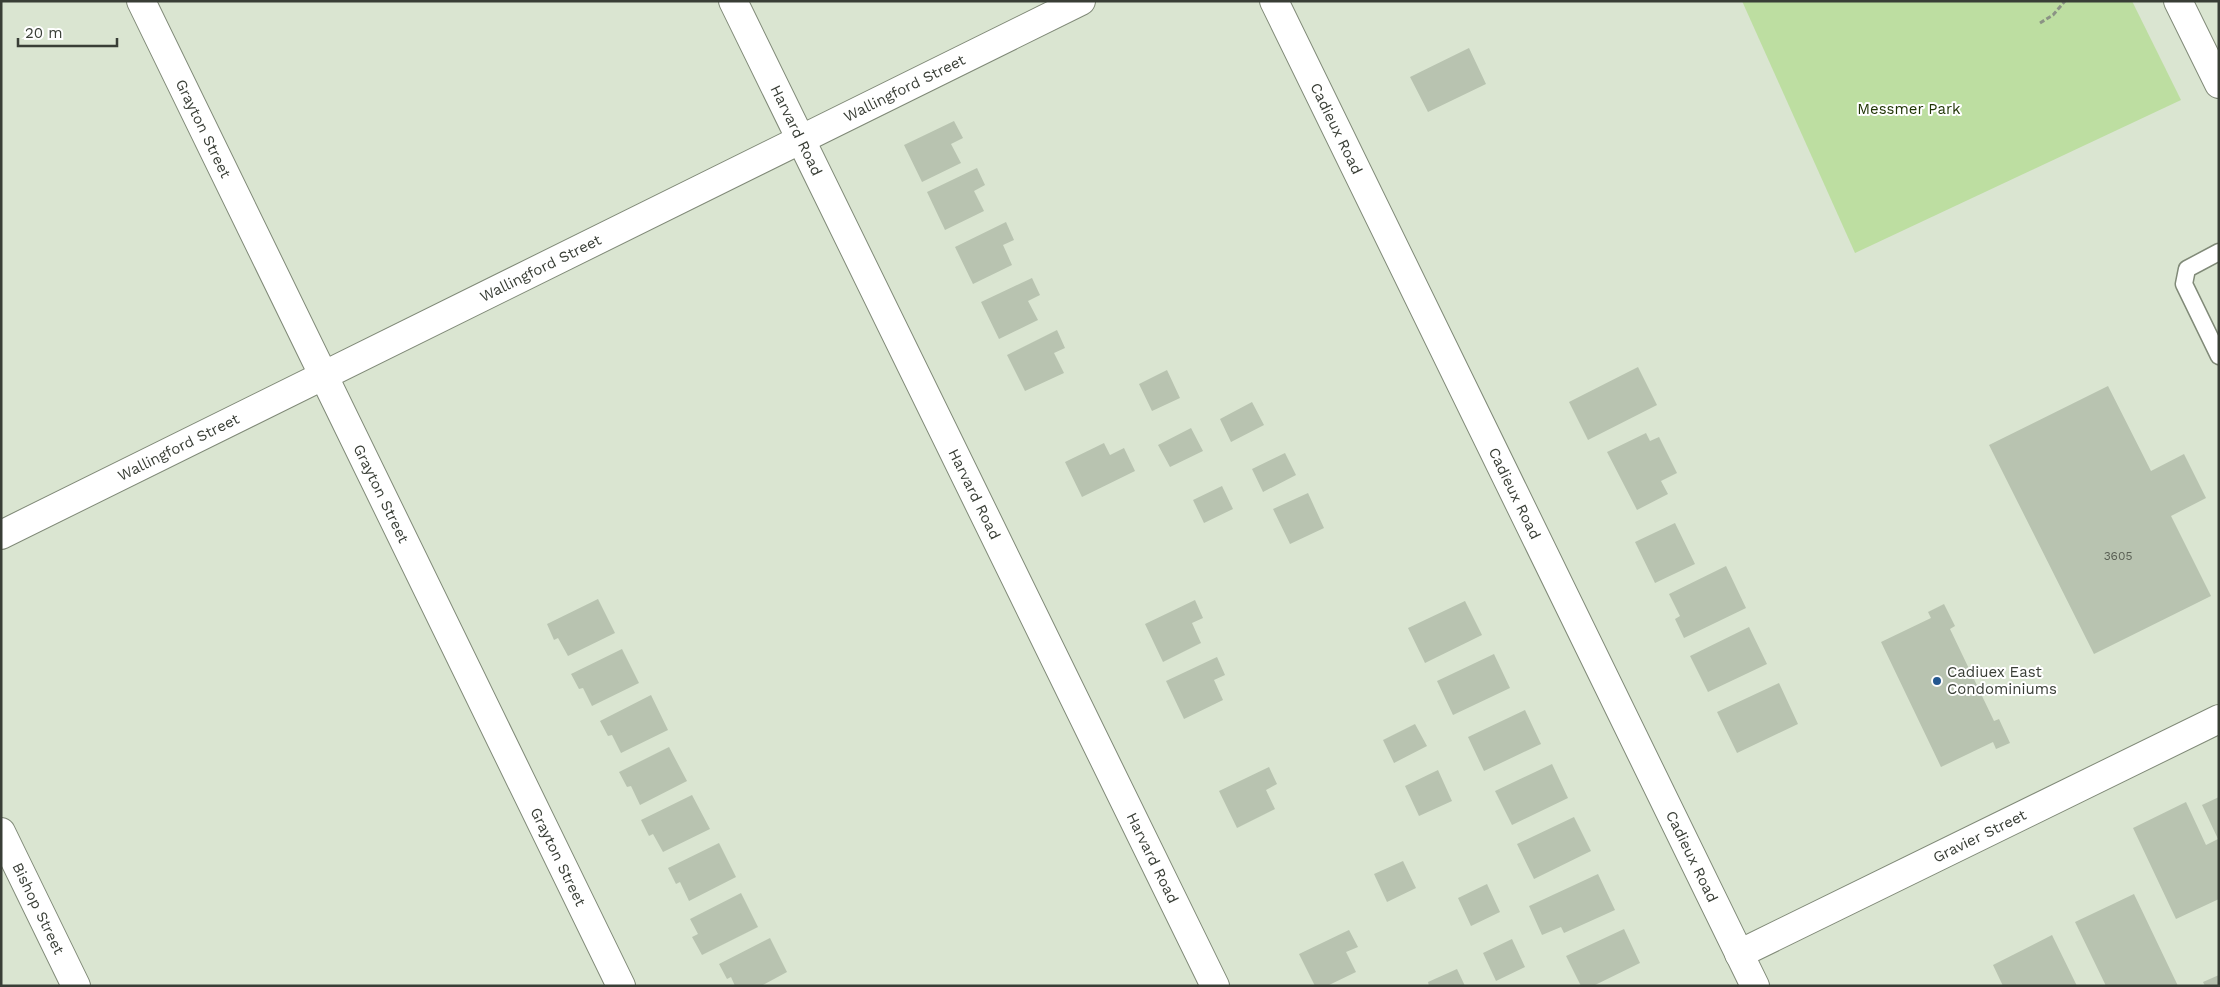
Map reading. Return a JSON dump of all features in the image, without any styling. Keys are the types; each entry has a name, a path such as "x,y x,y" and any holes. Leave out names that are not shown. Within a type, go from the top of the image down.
{"street":[{"name":"Grayton Street","path":"141,1 292,311 322,377 621,986"},
{"name":"Harvard Road","path":"733,1 1215,986"},
{"name":"Wallingford Street","path":"1,535 1081,1"},
{"name":"Cadieux Road","path":"1274,1 1755,986"},
{"path":"2178,1 2219,84"},
{"name":"Gravier Street","path":"1739,954 2219,719"},
{"name":"Bishop Street","path":"1,832 76,986"}],"lane":[{"path":"2219,252 2187,269 2184,284 2219,356"}],"path":[{"path":"2040,23 2053,15 2065,1"}],"green space":[{"name":"Messmer Park","path":"1742,1 2132,1 2181,100 1855,253"}],"building":[{"path":"1469,48 1486,84 1428,112 1410,77"},
{"path":"954,121 963,138 951,144 961,163 922,182 904,145"},
{"path":"977,168 985,185 974,191 984,211 945,230 927,192"},
{"path":"1006,222 1014,240 1003,245 1012,265 973,284 955,247"},
{"path":"1032,278 1040,295 1028,301 1038,320 999,339 981,302"},
{"path":"1057,330 1065,348 1054,353 1064,373 1025,391 1007,355"},
{"path":"1638,367 1657,405 1588,440 1569,402"},
{"path":"1167,370 1180,398 1152,411 1139,384"},
{"path":"2108,386 2151,471 2184,454 2206,498 2171,516 2211,596 2094,654 1989,445"},
{"path":"1252,402 1264,425 1231,442 1220,419"},
{"path":"1191,428 1203,451 1170,467 1158,445"},
{"path":"1646,433 1650,441 1659,437 1677,473 1661,481 1668,494 1637,510 1607,452"},
{"path":"1104,443 1110,455 1124,448 1135,471 1082,497 1065,462"},
{"path":"1285,453 1296,475 1263,492 1252,469"},
{"path":"1222,486 1233,509 1204,523 1193,500"},
{"path":"1308,493 1324,528 1290,544 1273,509"},
{"path":"1675,523 1695,564 1655,583 1635,542"},
{"path":"1726,566 1746,608 1684,638 1675,619 1680,616 1669,594"},
{"path":"598,599 615,633 568,656 558,638 554,640 547,624"},
{"path":"1195,600 1203,618 1192,623 1201,643 1163,662 1145,624"},
{"path":"1465,601 1482,635 1425,663 1408,628"},
{"name":"Cadiuex East Condominiums","path":"1944,604 1955,626 1950,629 1994,721 1999,719 2010,743 1996,749 1993,742 1941,767 1881,642 1931,618 1928,612"},
{"path":"1749,627 1767,664 1708,692 1690,656"},
{"path":"622,649 639,683 592,706 583,688 579,689 571,674"},
{"path":"1494,654 1510,688 1453,715 1437,681"},
{"path":"1217,657 1225,675 1214,680 1223,700 1184,719 1166,681"},
{"path":"1779,683 1798,724 1737,753 1717,712"},
{"path":"651,695 668,730 621,753 612,735 608,736 600,721"},
{"path":"1525,710 1541,744 1484,771 1468,737"},
{"path":"1415,724 1427,746 1394,763 1383,740"},
{"path":"669,747 687,781 640,805 631,786 627,787 619,772"},
{"path":"1552,764 1568,798 1512,825 1495,791"},
{"path":"1269,767 1277,784 1266,790 1275,809 1237,828 1219,791"},
{"path":"1438,770 1452,801 1419,816 1405,786"},
{"path":"692,795 710,829 663,852 653,834 649,836 641,820"},
{"path":"2219,797 2219,899 2176,919 2133,828 2186,802 2206,845 2218,839 2202,805"},
{"path":"1574,817 1591,851 1534,879 1517,844"},
{"path":"719,843 736,877 689,901 680,882 676,884 668,868"},
{"path":"1403,861 1416,888 1387,902 1374,874"},
{"path":"1598,874 1615,910 1564,933 1561,927 1542,935 1529,906"},
{"path":"1487,884 1500,912 1471,926 1458,898"},
{"path":"741,893 758,927 702,955 692,937 698,934 690,919"},
{"path":"2134,894 2178,986 2106,986 2075,922"},
{"path":"1624,929 1640,963 1593,986 1581,986 1566,956"},
{"path":"1349,930 1358,947 1346,952 1356,972 1327,986 1315,986 1299,954"},
{"path":"2052,935 2077,986 2003,986 1993,965"},
{"path":"770,938 787,972 761,986 735,986 731,977 727,979 719,964"},
{"path":"1512,939 1525,967 1496,981 1483,953"},
{"path":"1457,969 1465,986 1429,986 1428,982"},
{"path":"2219,975 2219,986 2205,986 2203,982"}],"place":[{"name":"Cadiuex East Condominiums","path":"1937,681"}]}
